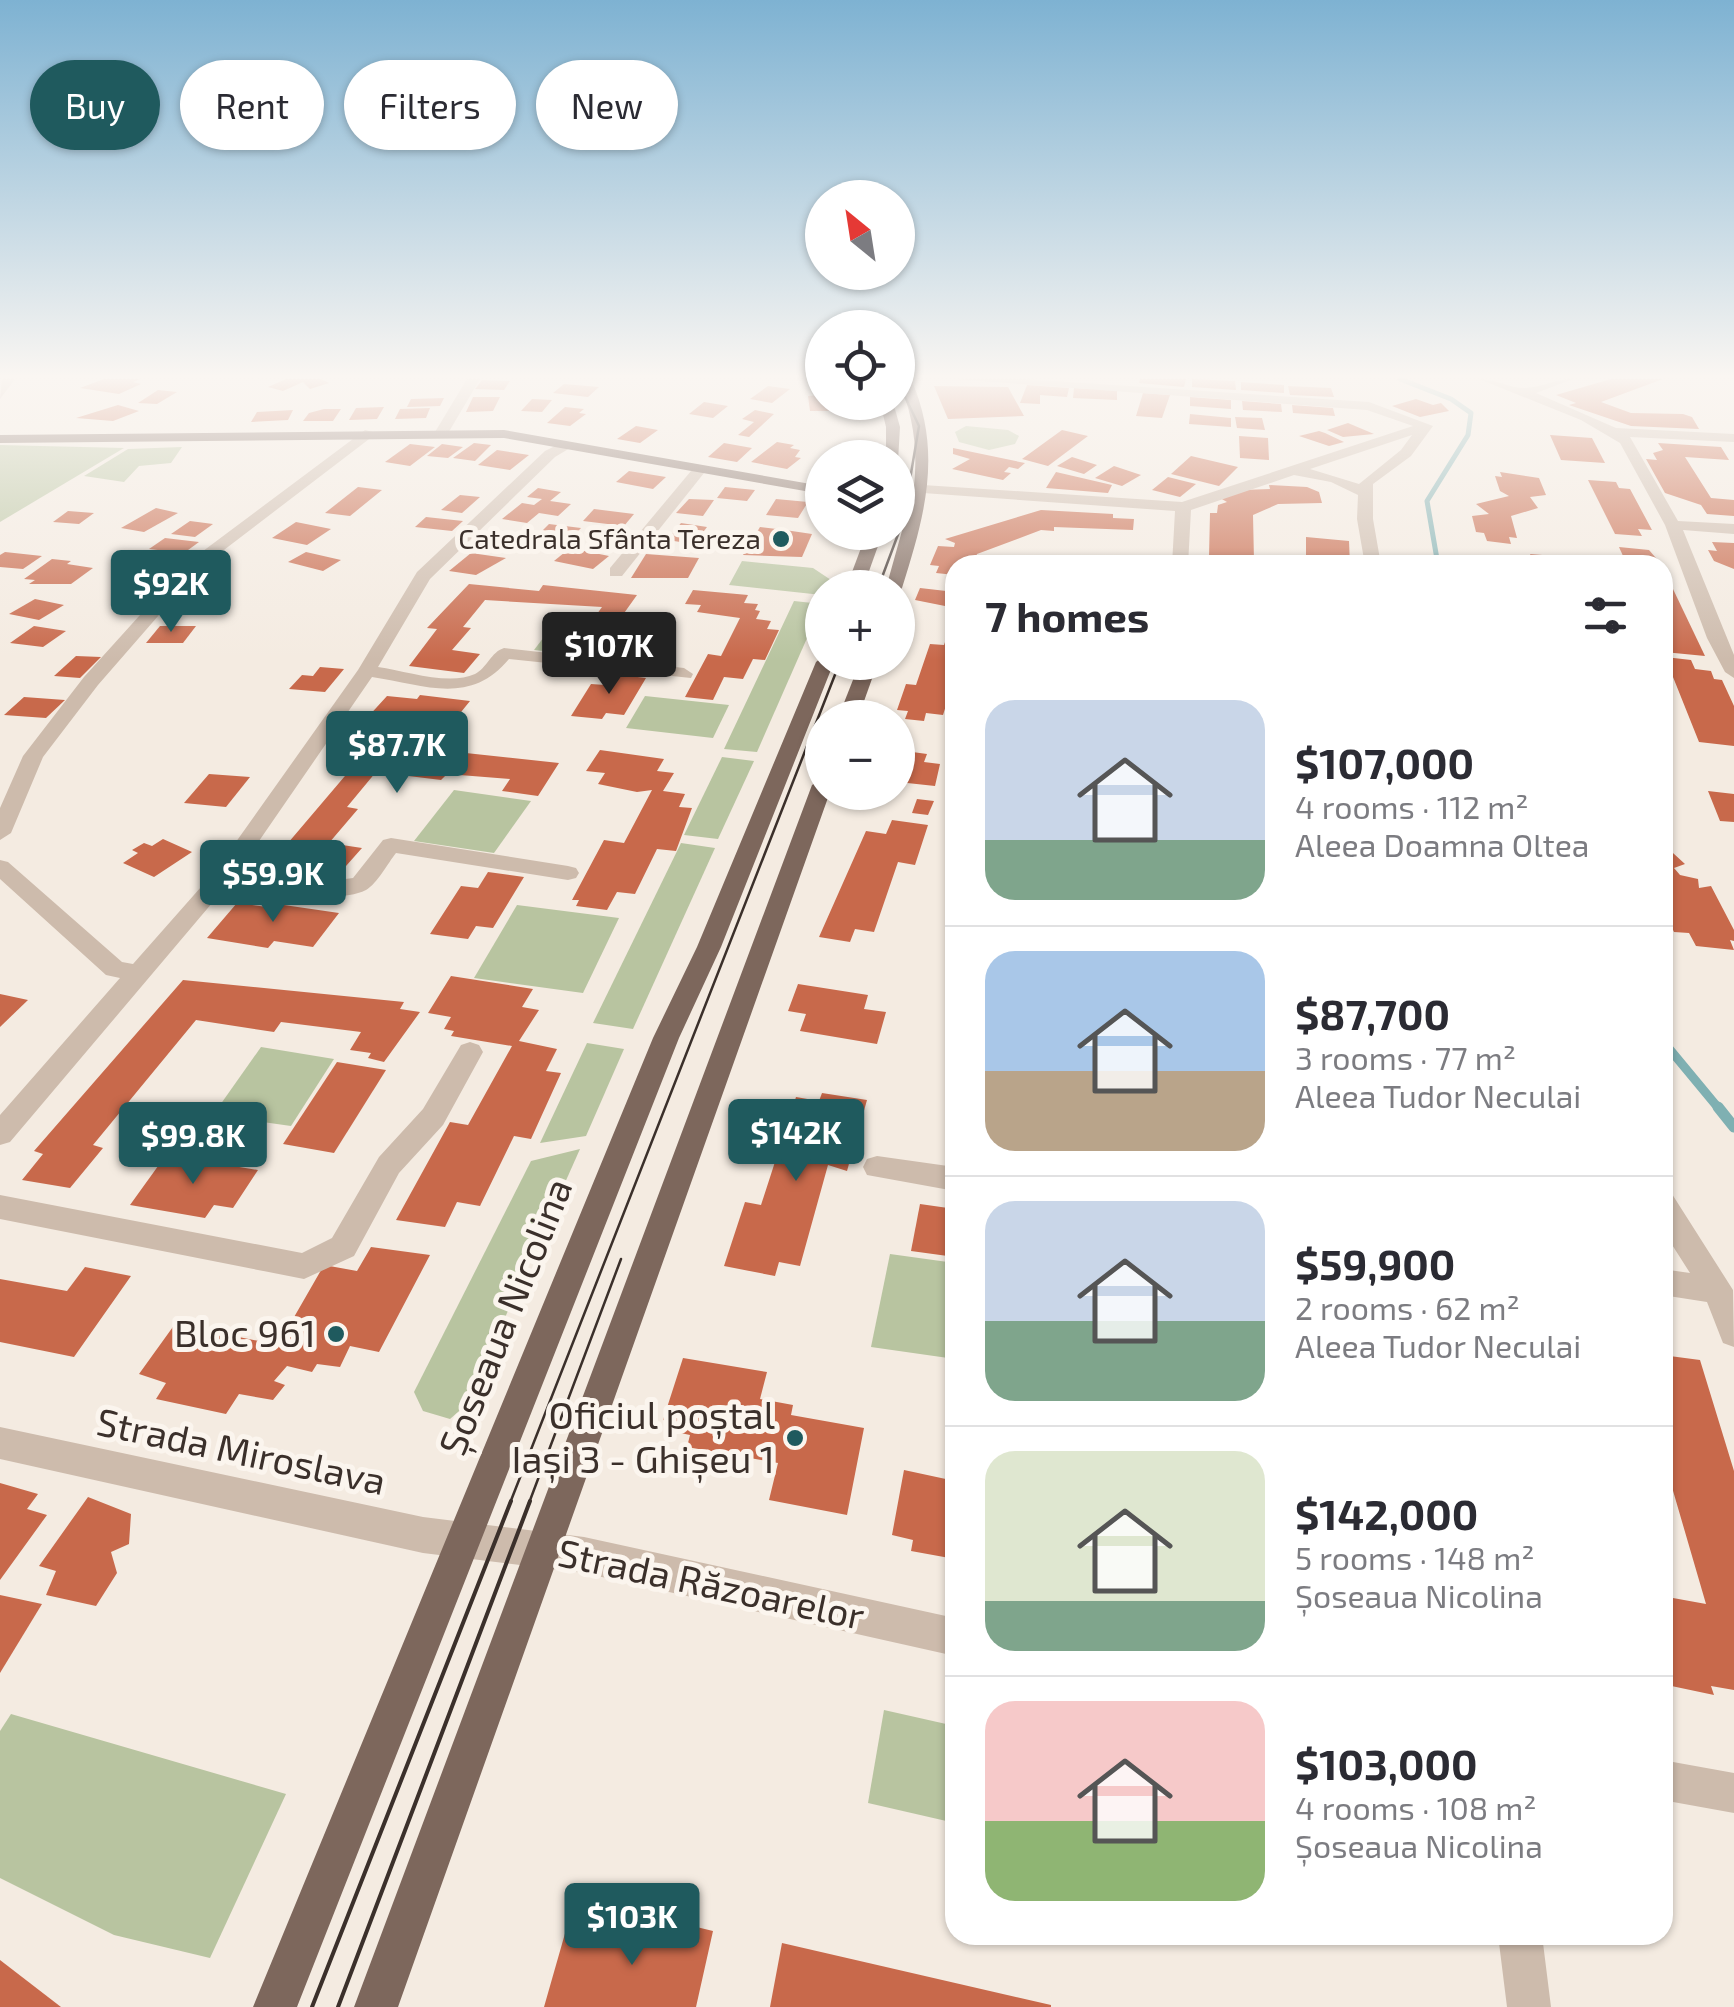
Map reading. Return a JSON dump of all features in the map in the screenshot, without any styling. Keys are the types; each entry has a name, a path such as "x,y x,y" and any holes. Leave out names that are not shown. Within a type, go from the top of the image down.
{"main road":[{"path":"727,473 805,487"},
{"path":"899,570 923,489 923,473"},
{"path":"915,490 923,489"},
{"name":"Șoseaua Nicolina","path":"275,2007 666,1038 709,947 818,680"},
{"path":"376,2007 813,810"}],"street":[{"path":"0,832 33,756 91,681 193,566 317,473"},
{"path":"0,1134 224,875 368,671 423,576 530,473"},
{"path":"616,572 697,473"},
{"path":"923,489 1182,507 1280,473"},
{"path":"1304,473 1335,478 1364,492"},
{"path":"1372,555 1364,492 1366,482 1379,473"},
{"path":"1642,473 1674,525 1725,638 1734,672"},
{"path":"1180,555 1182,507"},
{"path":"1674,525 1734,529"},
{"path":"368,671 456,684 484,678 504,654 684,674"},
{"path":"224,875 323,889 360,884 391,845 568,873"},
{"path":"0,866 115,969 138,973"},
{"path":"0,1208 304,1266 343,1246 389,1165 434,1117 470,1052"},
{"path":"878,1166 945,1177"},
{"path":"1673,1221 1718,1290 1734,1333"},
{"path":"1673,1284 1718,1290"},
{"name":"Strada Miroslava","path":"0,1443 465,1540"},
{"name":"Strada Răzoarelor","path":"465,1540 542,1548 945,1636"},
{"path":"1673,1782 1734,1793"},
{"path":"1521,1945 1529,2007"}],"green space":[{"path":"0,473 83,473 0,522"},
{"path":"89,473 133,473 124,482 84,476"},
{"path":"742,561 816,570 805,570 805,593 729,585"},
{"path":"794,601 805,602 805,643 757,752 724,749"},
{"path":"560,616 626,623 602,657 534,650"},
{"path":"645,696 729,705 713,738 626,728"},
{"path":"722,757 754,761 718,839 684,835"},
{"path":"454,790 531,801 494,853 414,841"},
{"path":"681,843 715,848 633,1029 593,1023"},
{"path":"517,905 619,918 583,993 474,978"},
{"path":"587,1043 624,1049 586,1136 540,1143"},
{"path":"261,1047 334,1059 291,1126 213,1115"},
{"path":"580,1149 466,1405 450,1419 423,1411 414,1392 531,1161"},
{"path":"890,1254 945,1262 945,1358 871,1347"},
{"path":"884,1710 945,1724 945,1821 868,1803"},
{"path":"11,1714 286,1794 210,1958 114,1935 0,1878 0,1731"}],"building":[{"path":"627,473 666,477 653,489 616,482"},
{"path":"969,473 1011,473 1003,480"},
{"path":"1056,473 1112,485 1108,493 1046,488"},
{"path":"1103,473 1141,475 1122,486 1095,478"},
{"path":"1172,473 1232,473 1219,486"},
{"path":"1500,473 1539,478 1546,495 1530,497 1538,508 1511,516 1517,538 1509,537 1511,544 1487,541 1484,533 1476,532 1472,516 1489,514 1476,504 1509,496 1500,491 1495,476 1502,477"},
{"path":"1654,473 1695,473 1711,498 1734,500 1734,516 1707,514 1701,505 1665,493"},
{"path":"1168,477 1196,484 1180,497 1152,490"},
{"path":"1588,480 1616,482 1619,488 1630,489 1652,530 1638,529 1642,536 1615,534"},
{"path":"1269,485 1307,487 1319,492 1322,503 1278,504 1253,515 1254,555 1209,555 1210,513 1217,513 1218,505 1227,502 1220,498 1242,490 1270,489"},
{"path":"358,487 382,490 350,516 325,513"},
{"path":"725,487 755,490 747,501 717,498"},
{"path":"538,488 561,492 550,501 571,504 558,516 539,513 527,523 502,519 522,503 534,505 542,499 527,497"},
{"path":"460,495 480,497 462,513 441,510"},
{"path":"689,499 714,500 703,516 676,513"},
{"path":"776,499 805,502 798,518 766,515"},
{"path":"156,508 178,513 144,532 121,528"},
{"path":"594,509 634,514 624,526 583,521"},
{"path":"1041,510 1134,519 1133,530 1054,527 1054,531 1041,530 977,555 945,555 945,574 936,573 939,566 930,565 938,546 954,547 955,543 945,539"},
{"path":"68,511 94,513 79,524 53,522"},
{"path":"426,517 463,521 452,531 415,527"},
{"path":"190,521 213,524 195,537 171,534"},
{"path":"296,522 331,529 307,545 272,538"},
{"path":"681,523 707,527 694,544 667,540"},
{"path":"549,524 581,528 565,545 532,541"},
{"name":"Catedrala Sfânta Tereza","path":"760,527 805,533 802,557 743,555"},
{"path":"490,532 513,536 499,547 476,543"},
{"path":"1306,537 1349,541 1350,555 1306,555"},
{"path":"165,538 199,542 184,553 149,549"},
{"path":"1712,542 1734,543 1734,569 1714,561 1708,550 1717,551"},
{"path":"1619,547 1649,550 1653,555 1623,555"},
{"path":"570,548 609,556 593,569 554,561"},
{"path":"5,552 42,556 23,569 0,567 0,555"},
{"path":"306,552 341,560 323,571 288,562"},
{"path":"471,553 506,558 476,575 449,571"},
{"path":"646,554 699,558 688,578 631,578"},
{"path":"52,559 93,568 71,584 29,584 35,580 24,579"},
{"path":"469,584 539,591 543,585 637,595 622,616 597,614 602,607 485,600 463,627 471,628 452,650 480,654 464,673 409,666 437,629 427,628"},
{"path":"920,588 945,591 945,606 915,600"},
{"path":"1673,589 1705,656 1673,653"},
{"path":"693,590 748,595 744,603 758,604 756,619 771,621 767,629 779,630 765,660 753,659 743,679 724,677 713,700 685,697 708,654 721,656 740,618 697,612 701,605 685,604"},
{"path":"35,599 64,605 39,620 9,614"},
{"path":"34,626 66,631 43,647 10,643"},
{"path":"160,626 196,626 183,643 146,643"},
{"path":"945,642 945,709 943,715 926,713 924,721 915,720 915,700 900,700 906,684 916,685 930,644"},
{"path":"76,656 101,657 80,678 54,676"},
{"path":"1673,658 1691,660 1695,669 1711,671 1714,679 1722,680 1734,706 1734,746 1699,742 1673,677"},
{"path":"320,667 344,669 325,692 289,689 302,675 313,676"},
{"path":"612,674 646,678 624,715 606,713 602,719 571,716 591,684 605,685"},
{"path":"420,695 470,701 453,722 423,719 417,726 366,719 387,696 417,699"},
{"path":"24,697 65,700 46,718 4,715"},
{"path":"373,743 559,763 538,796 502,791 510,779 447,774 441,780 376,772 347,807 358,809 329,843 362,848 338,875 271,863"},
{"path":"600,750 664,759 657,771 674,773 663,791 685,794 679,807 692,808 676,851 657,849 635,894 617,892 607,910 576,906 579,900 572,900 604,840 624,843 652,790 637,792 598,784 605,773 586,771"},
{"path":"915,752 927,754 924,762 940,764 935,786 915,784"},
{"path":"209,774 250,777 226,807 184,803"},
{"path":"1708,791 1734,794 1734,822 1720,821"},
{"path":"917,799 934,801 928,815 912,813"},
{"path":"892,820 928,825 915,865 898,862 874,932 855,929 850,942 819,937 866,831 886,834"},
{"path":"163,839 192,852 154,877 123,863 138,853 132,850"},
{"path":"1673,853 1685,864 1674,868 1680,875 1698,879 1699,888 1711,886 1734,930 1734,941 1730,940 1734,950 1696,946 1689,933 1674,932"},
{"path":"488,872 524,877 493,928 476,926 468,939 430,934 461,886 478,888"},
{"path":"237,903 339,913 313,947 274,941 268,948 207,938"},
{"path":"451,976 533,989 522,1007 539,1010 519,1041 557,1049 546,1071 561,1073 531,1139 514,1136 480,1206 457,1202 445,1227 396,1220 450,1122 468,1125 512,1046 451,1036 454,1031 444,1029 451,1017 428,1013"},
{"path":"183,980 404,1002 400,1009 420,1012 384,1062 368,1058 371,1053 350,1050 361,1032 281,1022 274,1032 196,1020 93,1145 103,1148 70,1188 22,1180 43,1154 34,1151"},
{"path":"798,984 868,995 864,1009 886,1012 877,1044 800,1031 806,1014 788,1011"},
{"path":"0,994 28,1000 0,1027"},
{"path":"337,1062 386,1070 334,1153 283,1144"},
{"path":"822,1093 867,1100 847,1171 828,1165 800,1266 779,1262 775,1276 724,1266 745,1202 761,1205 796,1097 819,1101"},
{"path":"166,1155 258,1170 233,1208 214,1205 205,1218 130,1205"},
{"path":"920,1204 945,1208 945,1256 911,1251"},
{"name":"Bloc 961","path":"371,1247 430,1255 379,1352 350,1346 340,1367 317,1364 312,1372 287,1366 274,1381 285,1385 273,1400 239,1394 226,1414 156,1399 166,1383 139,1374 175,1324 278,1345 324,1265 357,1271"},
{"path":"85,1267 131,1276 74,1357 0,1342 0,1279 67,1291"},
{"path":"1673,1356 1700,1360 1734,1471 1734,1690 1711,1686 1714,1695 1673,1686 1673,1598 1706,1604 1673,1491"},
{"path":"683,1358 767,1372 760,1399 793,1405 791,1415 864,1428 847,1515 769,1500 778,1463 687,1447 690,1435 676,1432 679,1423 663,1420"},
{"path":"904,1470 945,1479 945,1557 911,1551 913,1540 892,1535"},
{"path":"0,1483 38,1494 27,1509 47,1515 0,1580"},
{"path":"88,1497 131,1514 129,1544 111,1552 117,1573 96,1606 46,1595 56,1571 39,1566"},
{"path":"0,1595 42,1604 0,1673"},
{"path":"639,1913 713,1931 696,2007 544,2007 566,1930 630,1946"},
{"path":"782,1943 1051,2005 1051,2007 770,2007"},
{"path":"0,1960 61,2007 0,2007"}],"waterway":[{"path":"1436,555 1427,501 1445,473"},
{"path":"1673,1053 1720,1110"},
{"path":"1718,1107 1734,1127"}],"tram line":[{"path":"885,570 903,521 911,473"},
{"path":"510,1503 833,680"},
{"path":"529,1503 621,1259"},
{"path":"312,2007 511,1501"},
{"path":"338,2007 530,1501"}],"place":[{"name":"Catedrala Sfânta Tereza","path":"781,539"},
{"name":"Bloc 961","path":"336,1334"},
{"name":"Oficiul poștal Iași 3 - Ghișeu 1","path":"795,1438"}]}
